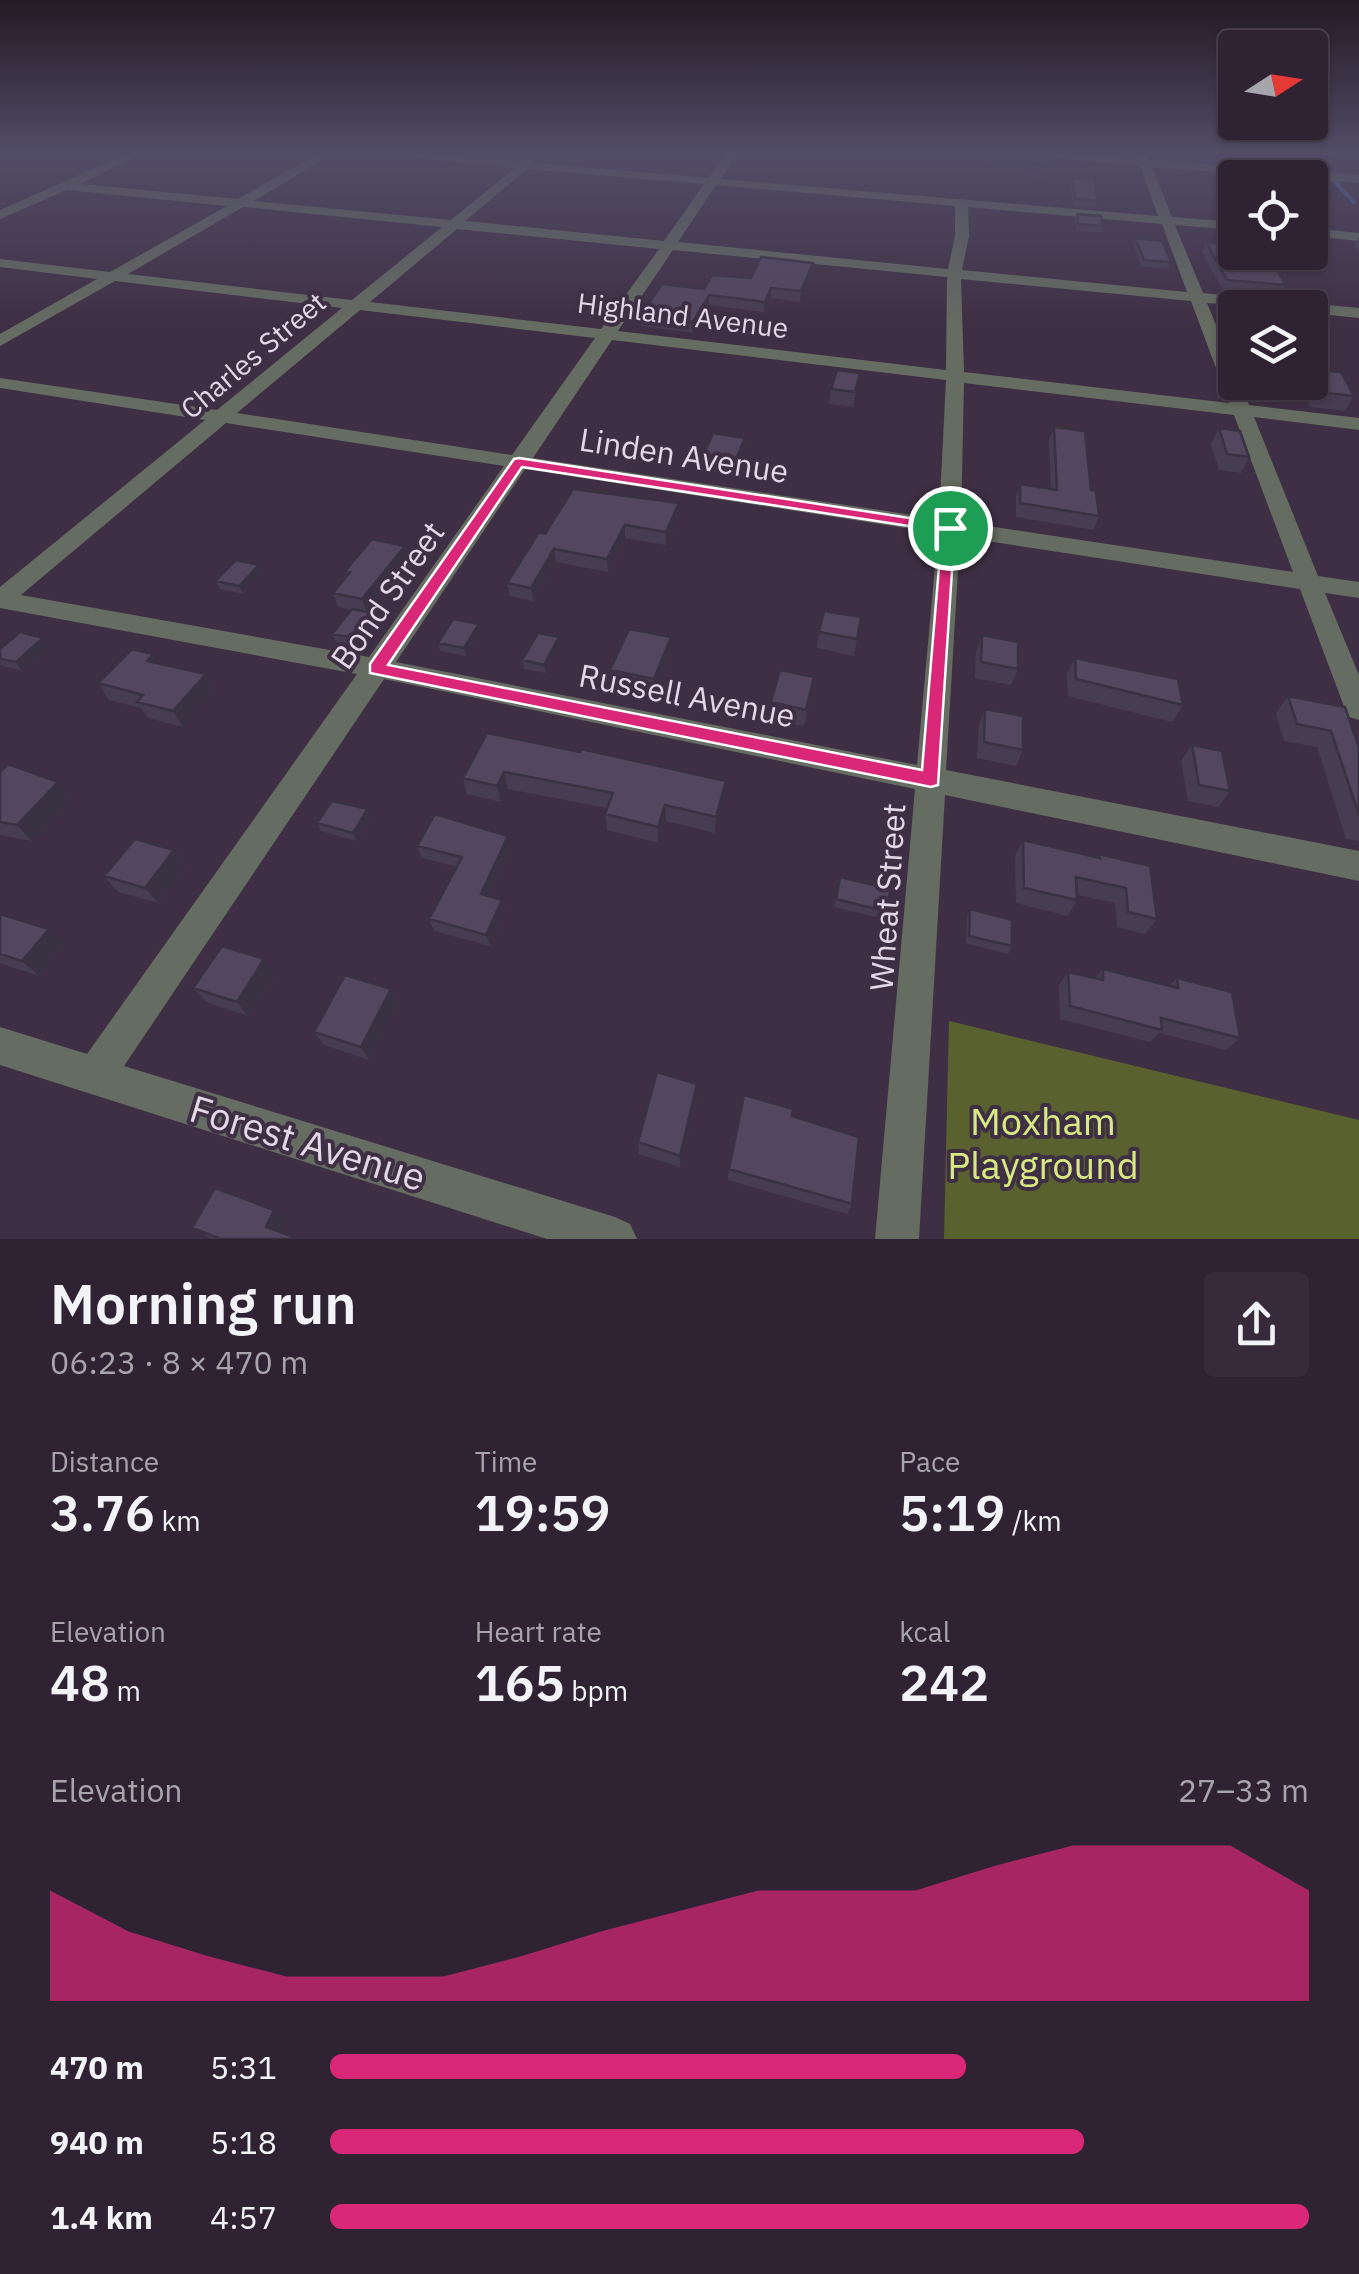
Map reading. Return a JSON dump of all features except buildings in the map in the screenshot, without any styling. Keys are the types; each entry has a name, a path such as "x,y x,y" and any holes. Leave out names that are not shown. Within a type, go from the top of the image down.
{"street":[{"path":"0,341 229,210"},
{"path":"310,210 1218,299"},
{"name":"Charles Street","path":"0,600 471,210"},
{"name":"Bond Street","path":"96,1076 693,210"},
{"name":"Wheat Street","path":"897,1239 956,442 952,376 954,275 962,236 960,210"},
{"path":"1050,210 1218,224"},
{"path":"1163,210 1359,708"},
{"path":"1328,234 1359,237"},
{"name":"Highland Avenue","path":"0,263 1359,424"},
{"path":"1328,310 1359,313"},
{"name":"Linden Avenue","path":"0,383 1359,590"},
{"name":"Russell Avenue","path":"0,600 376,668 1359,866"},
{"name":"Forest Avenue","path":"0,1046 615,1239"}],"green space":[{"name":"Moxham Playground","path":"949,1021 1359,1120 1359,1239 944,1239"}],"route":[{"path":"519,462 950,528 931,779 376,668 519,462"}]}
